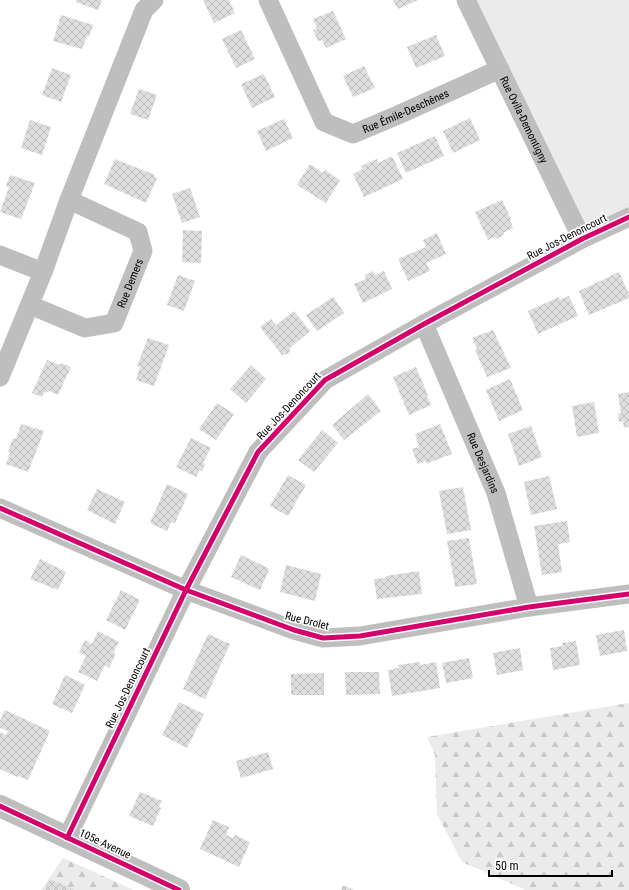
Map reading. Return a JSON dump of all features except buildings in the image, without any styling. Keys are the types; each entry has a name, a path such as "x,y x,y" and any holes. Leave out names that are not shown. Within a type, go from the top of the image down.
{"street":[{"path":"0,377 43,272 69,200 144,10 154,0"},
{"name":"Rue Émile-Deschênes","path":"268,0 324,122 353,134 500,69"},
{"name":"Rue Ovila-Demontigny","path":"466,0 582,239"},
{"name":"Rue Demers","path":"30,305 85,328 114,323 144,251 138,232 69,200"},
{"name":"Rue Jos-Denoncourt","path":"68,838 186,590 258,452 325,380 424,324 582,239 629,217"},
{"path":"0,255 43,272"},
{"name":"Rue Desjardins","path":"424,324 496,493 529,607"},
{"name":"Rue Drolet","path":"0,508 186,590 294,630 324,638 360,636 529,607 629,594"},
{"name":"105e Avenue","path":"0,806 179,890"}],"green space":[{"path":"466,0 629,0 629,218 582,239"},
{"path":"629,703 629,890 526,890 462,862 437,814 435,755 427,737"},
{"path":"63,858 134,890 41,890"}],"cycle path":[{"path":"67,838 186,590 258,452 325,380 424,324 582,239 629,217"},
{"path":"0,508 186,590 294,630 323,638 360,636 529,607 629,594"},
{"path":"0,806 179,890"}]}
